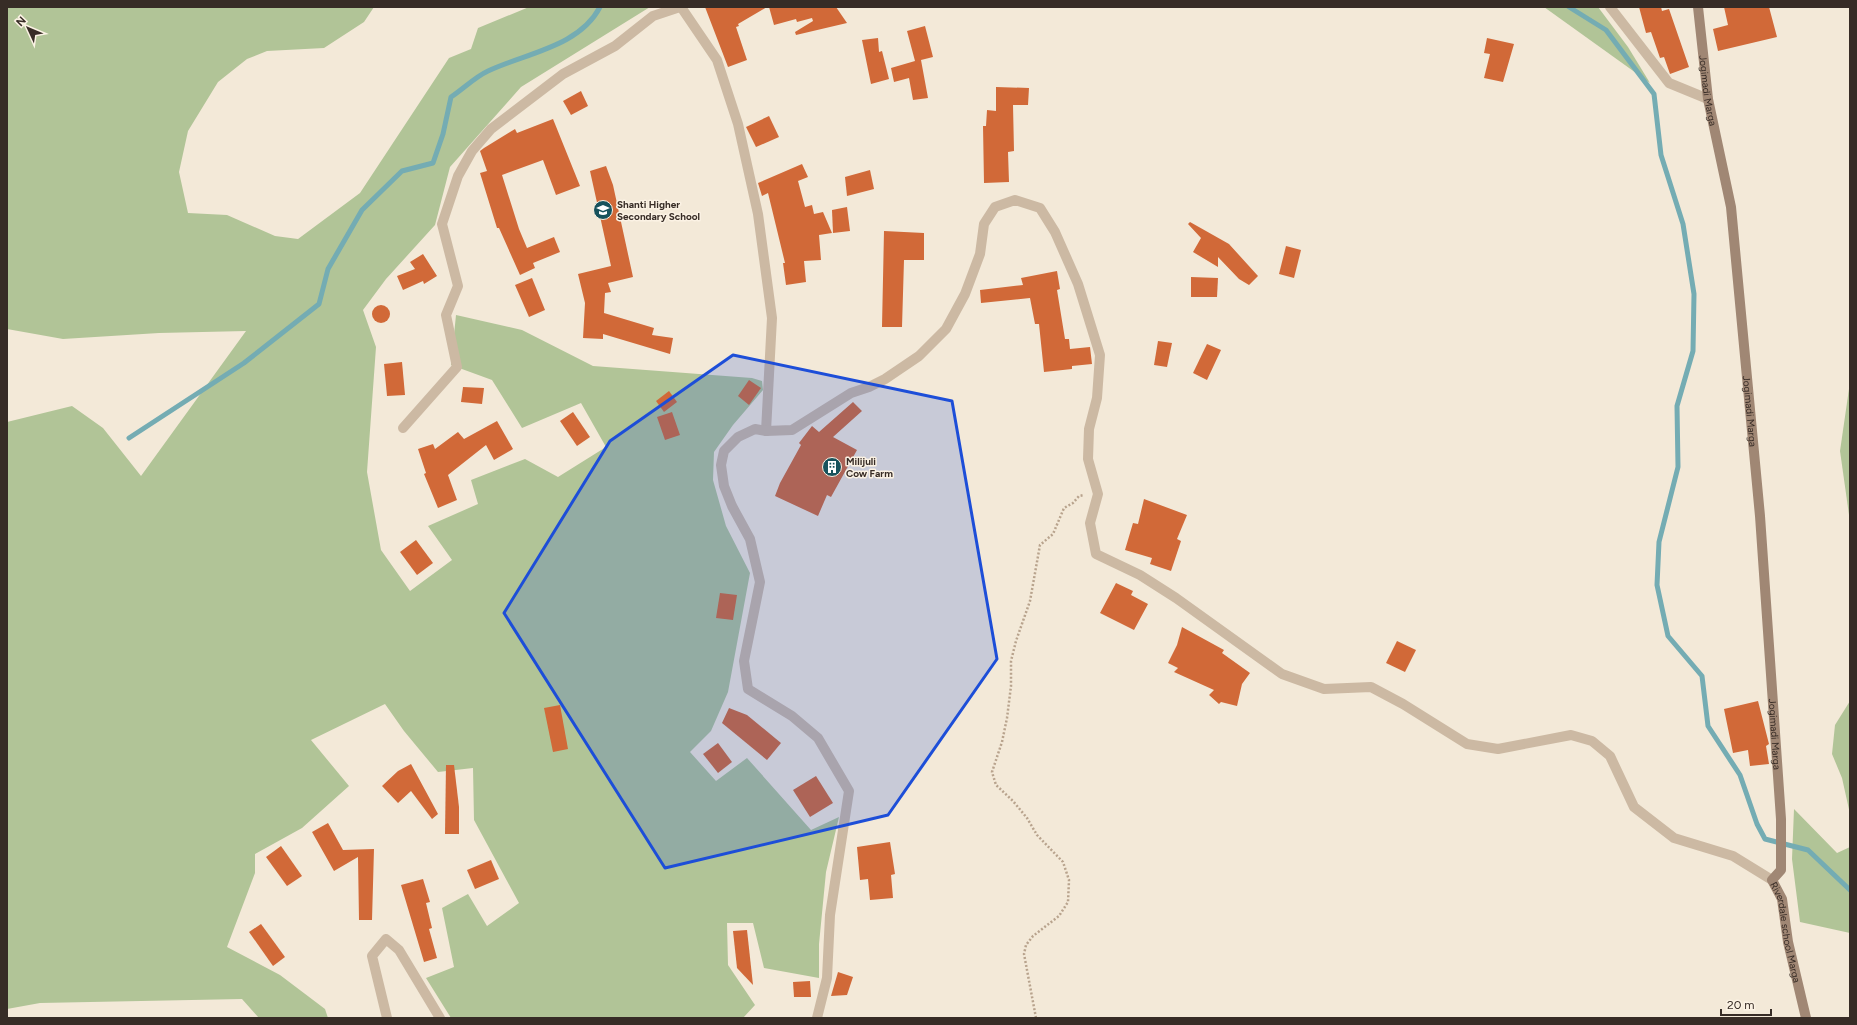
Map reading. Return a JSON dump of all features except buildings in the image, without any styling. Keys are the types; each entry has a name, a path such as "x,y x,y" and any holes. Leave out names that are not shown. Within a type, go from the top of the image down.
{"main road":[{"name":"Jogimadi Marga","path":"1698,7 1708,99 1731,208 1760,516 1782,849"},
{"name":"Riverdale school Marga","path":"1782,849 1781,870 1772,880 1782,899 1788,942 1806,1018"}],"street":[{"path":"403,428 457,367 446,315 458,286 442,224 458,176 472,151 491,129 563,74 615,46 653,16 680,7 717,60 738,124 758,214 772,318 766,431"},
{"path":"1610,7 1669,83 1708,99"},
{"path":"817,1018 827,978 830,915 849,791 818,738 792,716 748,689 744,661 760,582 750,539 732,506 724,486 721,466 724,451 738,437 755,429 766,431 792,430 851,393 869,387 884,379 919,356 946,329 966,294 980,254 984,224 996,207 1015,200 1040,208 1055,232 1078,284 1100,355 1097,398 1089,429 1088,459 1098,494 1090,522 1096,554 1140,575 1164,590 1282,674 1324,689 1371,687 1403,704 1467,744 1498,749 1571,735 1592,741 1610,756 1634,807 1674,838 1733,856 1772,880"},
{"path":"387,1018 372,956 386,939 399,950 440,1018"}],"path":[{"path":"1036,1018 1024,954 1026,945 1033,936 1059,916 1068,902 1070,880 1063,862 1037,835 1023,812 996,785 992,772 1002,742 1007,718 1011,686 1011,662 1016,641 1030,601 1040,545 1053,534 1064,508 1073,503 1079,496 1098,494"}],"highlighted area":[{"path":"733,355 952,401 997,659 888,815 665,868 504,613 610,441"}],"green space":[{"path":"7,7 374,7 364,22 324,48 267,51 247,59 218,82 188,131 179,172 188,213 227,215 275,236 298,239 360,193 449,58 471,49 478,28 529,7 650,7 521,87 450,167 435,225 386,279 363,310 376,347 367,472 381,550 410,591 452,560 428,526 478,504 471,480 525,459 558,477 606,447 581,403 522,428 492,380 451,365 456,315 522,330 593,366 752,378 762,381 763,390 733,425 714,452 713,480 726,526 750,573 728,692 711,731 690,752 716,781 747,758 811,830 839,817 826,872 819,944 819,978 764,968 753,923 727,923 728,965 755,1005 743,1018 451,1018 426,978 454,967 442,908 468,894 487,926 519,903 474,820 473,768 438,772 404,731 385,704 311,740 349,786 302,828 255,854 255,873 227,947 280,975 325,1009 328,1018 259,1018 242,999 40,1003 7,1009 7,422 72,406 103,428 141,476 246,331 159,333 63,339 7,329"},
{"path":"1544,7 1598,7 1628,47 1650,83"},
{"path":"1850,382 1850,522 1840,451"},
{"path":"1850,701 1850,814 1842,778 1832,754 1835,725"},
{"path":"1794,809 1837,853 1850,847 1850,933 1800,922 1792,859"}],"waterway":[{"path":"129,438 244,363 319,304 328,269 362,210 402,171 433,163 443,134 451,97 488,71 565,40 579,31 591,20 600,7"},
{"path":"1569,7 1606,30 1654,94 1661,155 1683,224 1694,294 1693,351 1677,406 1678,467 1659,542 1657,585 1668,636 1702,676 1708,726 1740,775 1757,824 1765,839 1808,850 1850,890"}],"place":[{"name":"Shanti Higher Secondary School","path":"603,210"},
{"name":"Milijuli Cow Farm","path":"832,467"}]}
